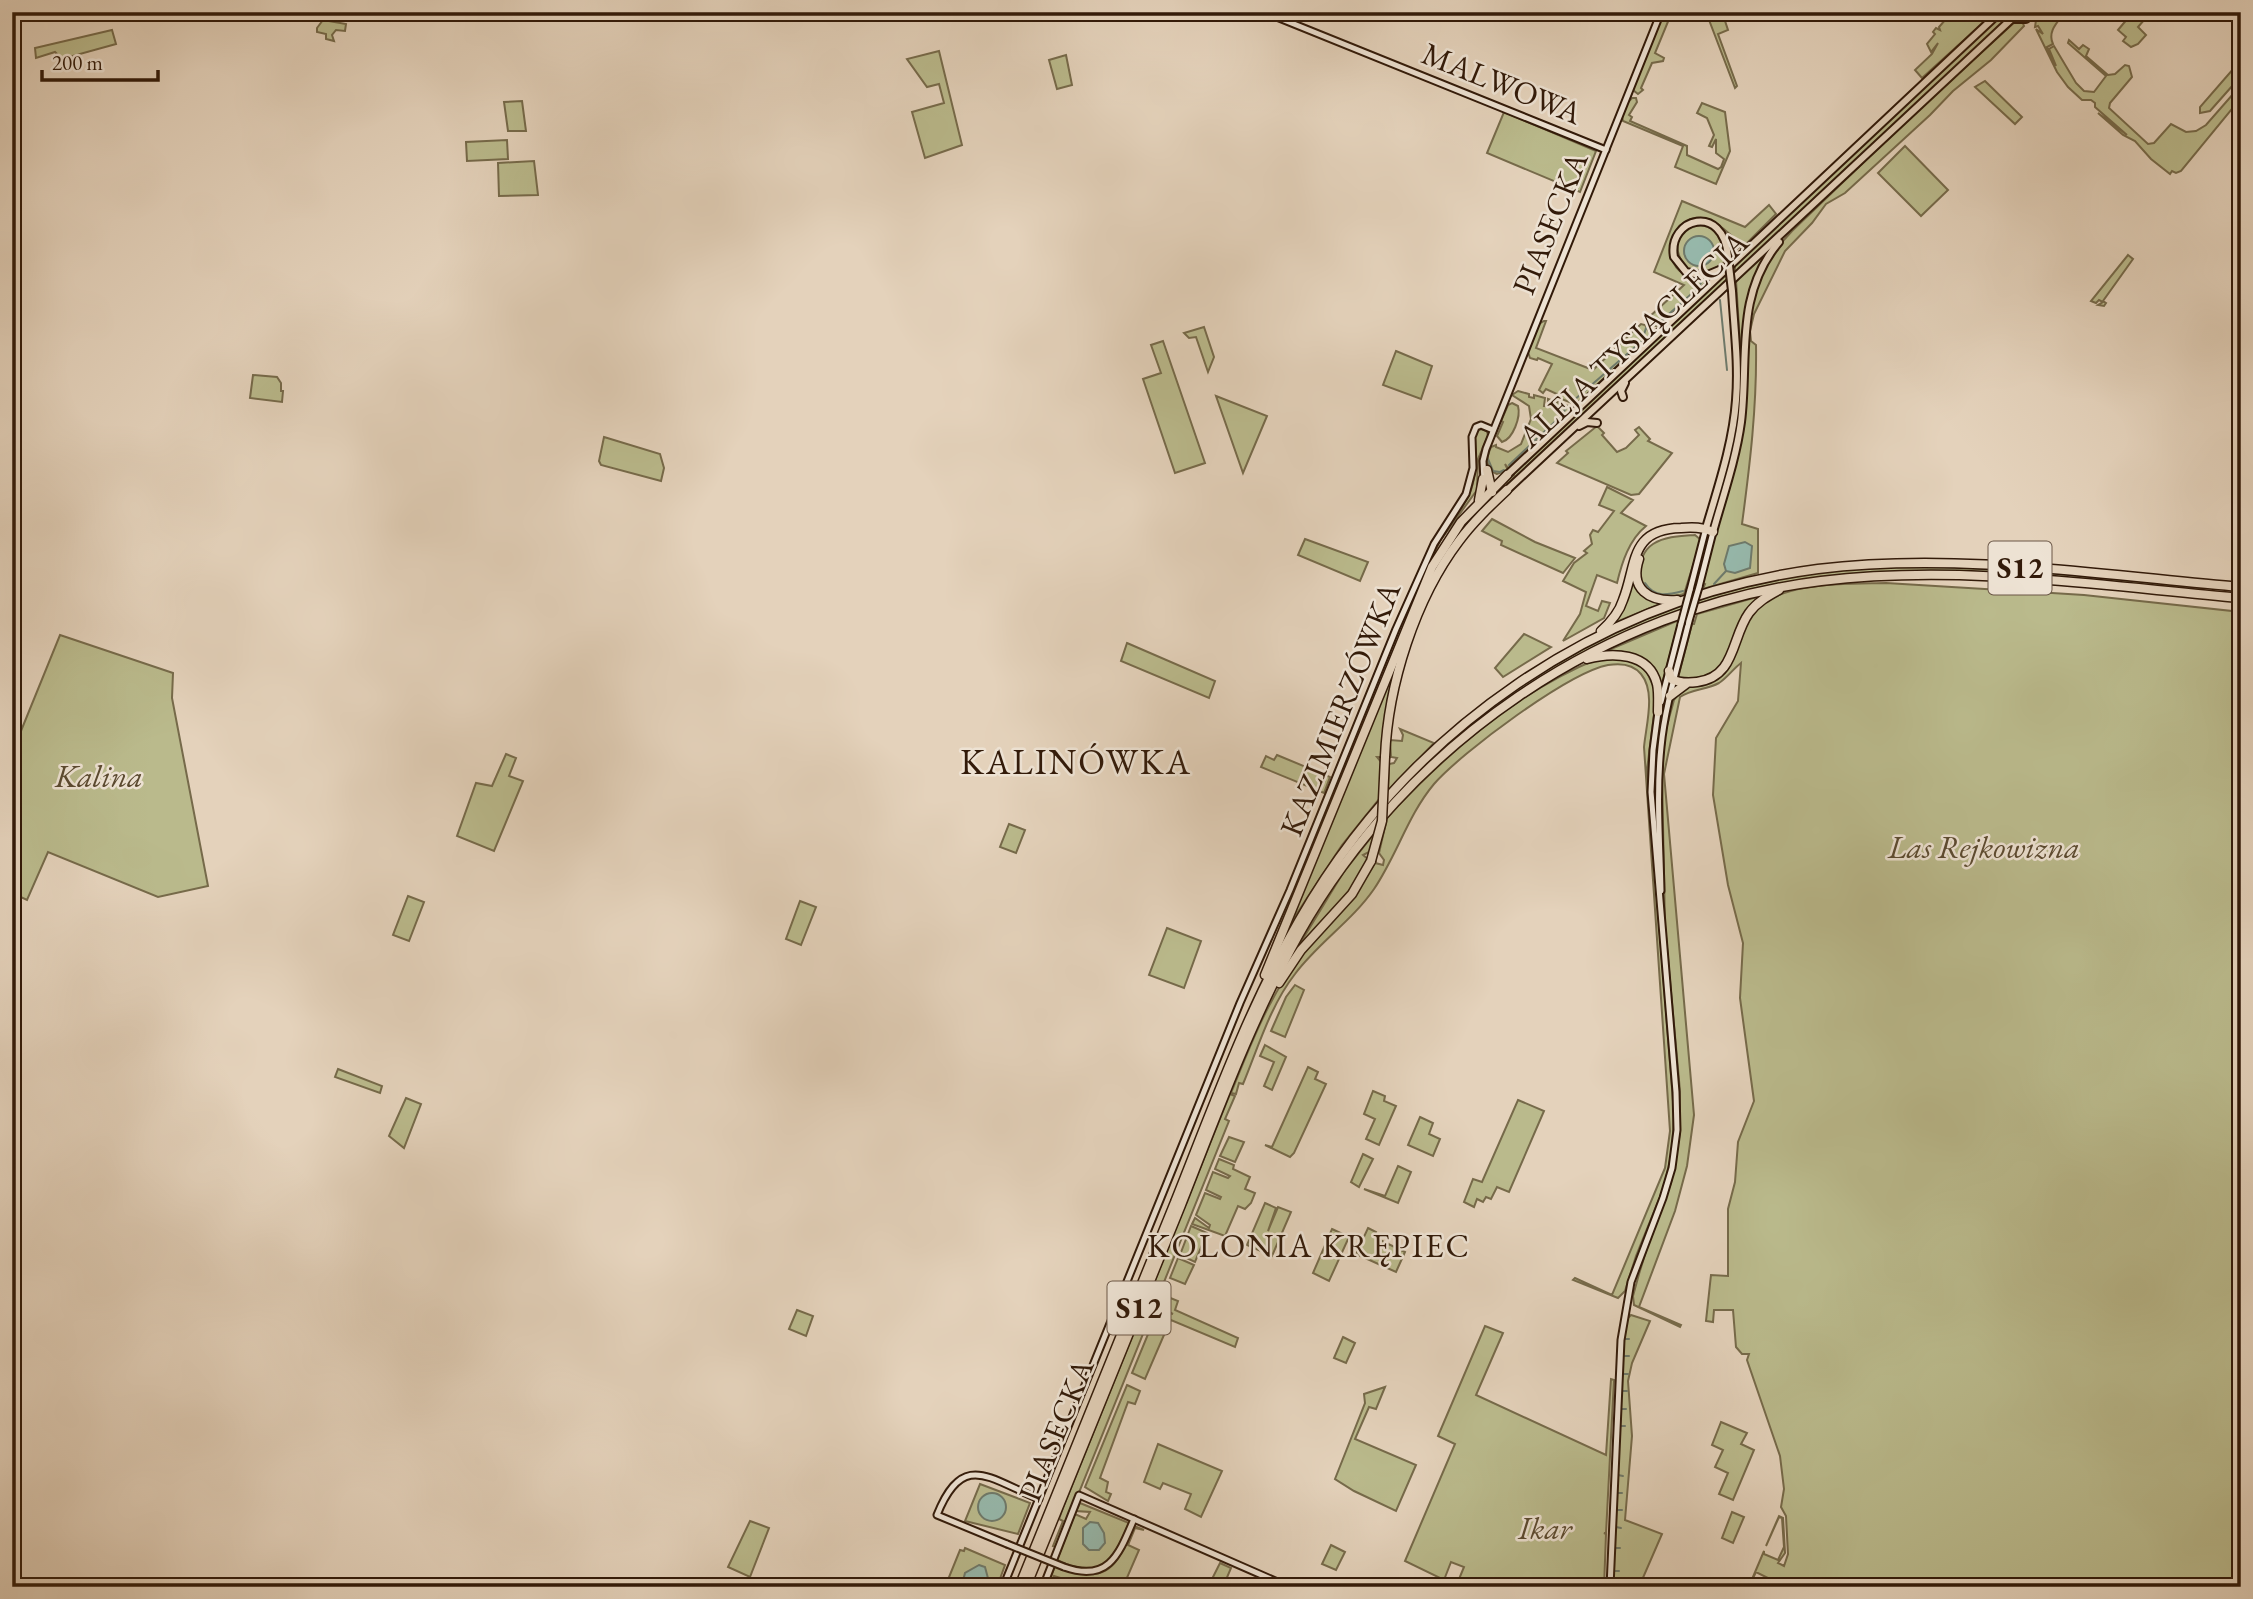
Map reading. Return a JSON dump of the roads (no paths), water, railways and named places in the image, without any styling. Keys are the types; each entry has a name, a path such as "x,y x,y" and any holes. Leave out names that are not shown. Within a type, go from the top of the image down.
{"highway":[{"path":"1487,470 1493,496 1488,508"},
{"path":"1253,1021 1266,971 1428,576 1453,532 1507,475"},
{"path":"1478,503 1483,479"},
{"path":"1253,1021 1301,950 1352,894 1371,861 1382,821 1388,717 1394,683 1426,598 1452,549 1507,490"},
{"path":"1591,639 1619,610 1632,561 1643,542 1666,529 1708,531"},
{"path":"1690,594 1664,601 1649,596 1637,581 1637,563 1644,549 1660,537 1708,531"},
{"name":"S12","path":"1253,1021 1288,940 1319,887 1391,793 1435,748 1487,704 1524,678 1591,639 1690,594 1800,572 1906,563 2009,567 2241,587"},
{"name":"S12","path":"1253,1021 1309,917 1344,864 1422,774 1507,704 1571,664 1623,637 1678,615 1739,597 1788,586 1865,577 1959,576 2241,598"},
{"path":"1669,671 1674,681 1689,683 1707,680 1722,671 1730,661 1749,613 1765,598 1788,586"},
{"path":"1571,664 1609,654 1625,655 1637,660 1647,666 1655,677 1658,712"},
{"path":"1670,696 1689,683"},
{"name":"PIASECKA","path":"1019,1587 1253,1021"},
{"name":"PIASECKA","path":"1026,1587 1253,1021"}],"main road":[{"name":"ALEJA TYSIĄCLECIA","path":"1507,475 2000,12"},
{"path":"1708,531 1740,429 1745,329 1750,297 1769,255 1794,224 2019,12"},
{"path":"2011,19 2026,19"},
{"path":"1708,531 1736,404 1737,369 1732,291 1728,257 1726,240 1723,233 1709,223 1701,222 1690,224 1681,230 1675,240 1673,251 1677,263 1682,270 1694,276 1710,275 1737,259"},
{"name":"ALEJA TYSIĄCLECIA","path":"1507,490 1794,224"},
{"path":"1623,397 1622,388 1635,370"},
{"path":"1571,430 1587,422 1597,423"}],"street":[{"name":"MALWOWA","path":"1264,12 1606,150"},
{"name":"PIASECKA","path":"1483,479 1485,452 1493,430 1661,12"},
{"name":"KAZIMIERZÓWKA","path":"1039,1499 1405,607 1436,541 1466,494 1472,474 1472,437 1478,426 1493,430"},
{"name":"PIASECKA","path":"1485,452 1487,470"},
{"path":"1487,470 1493,475 1507,475"},
{"path":"1483,479 1486,486 1492,489 1507,490"},
{"path":"1661,919 1659,767 1664,724 1699,587 1708,531"},
{"path":"1610,1587 1624,1313 1633,1275 1668,1182 1676,1136 1677,1104 1651,792 1652,760 1658,712 1708,531"},
{"path":"1003,1587 1039,1499 984,1476 967,1475 949,1489 937,1515 1007,1544 1064,1567 1090,1572 1106,1566 1119,1552 1134,1519"},
{"path":"1043,1587 1079,1495 1289,1587"}],"waterway":[{"path":"1651,323 1660,322 1698,288 1702,281"},
{"path":"1720,300 1727,370"},
{"path":"1573,401 1642,341 1646,328"},
{"path":"1509,465 1561,416 1566,408"},
{"path":"1488,459 1493,471 1504,470"},
{"path":"1714,584 1726,571"},
{"path":"1645,583 1657,593 1683,591"},
{"path":"1624,1356 1629,1356"},
{"path":"1623,1374 1628,1374"},
{"path":"1622,1391 1627,1391"},
{"path":"1621,1409 1626,1409"},
{"path":"1618,1475 1623,1476"},
{"path":"1617,1493 1622,1493"},
{"path":"1616,1510 1622,1510"},
{"path":"1616,1527 1621,1528"},
{"path":"1615,1548 1620,1548"},
{"path":"1614,1571 1619,1571"}],"district":[{"name":"KALINÓWKA","path":"1076,762"},
{"name":"KOLONIA KRĘPIEC","path":"1309,1245"}],"park label":[{"name":"Kalina","path":"99,776"},
{"name":"Las Rejkowizna","path":"1984,847"},
{"name":"Ikar","path":"1545,1528"}]}
